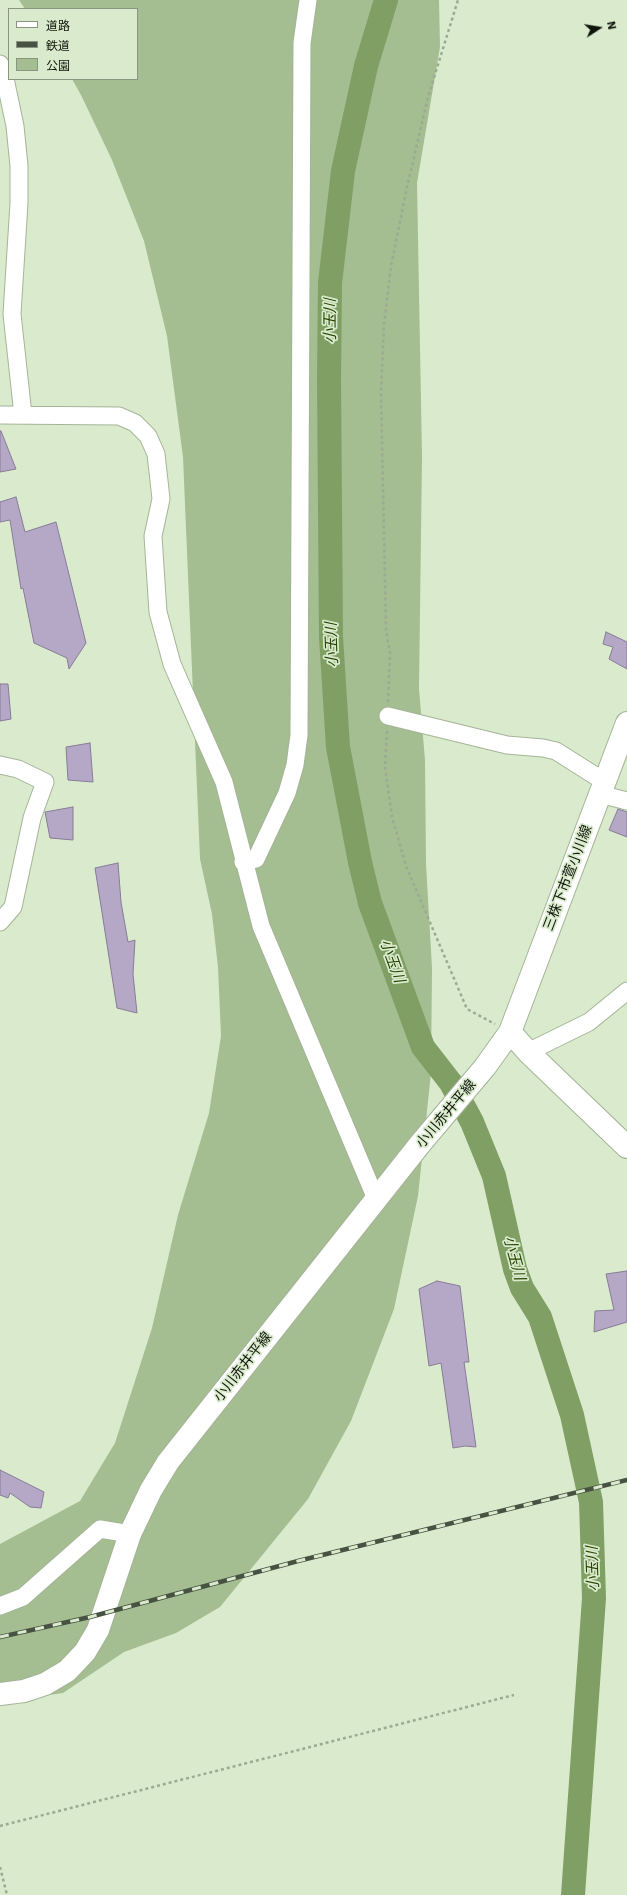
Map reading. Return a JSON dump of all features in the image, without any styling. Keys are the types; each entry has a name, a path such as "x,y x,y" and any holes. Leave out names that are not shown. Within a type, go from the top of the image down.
{"main road":[{"name":"三株下市萱小川線","path":"510,1032 627,723"},
{"path":"510,1032 528,1052 627,1148"},
{"name":"小川赤井平線","path":"0,1694 24,1691 45,1684 67,1671 85,1652 98,1630 130,1534 151,1490 168,1462 420,1144 485,1067 510,1032"}],"street":[{"path":"243,862 256,859 287,793 295,765 299,735 302,43 308,0"},
{"path":"0,64 3,69 15,126 20,166 12,314 23,415"},
{"path":"0,415 119,416 135,423 148,436 156,454 161,499 153,536 158,612 172,664 224,782 243,862 261,926 376,1199"},
{"path":"388,716 507,745 543,748 556,751 602,788 627,801"},
{"path":"0,765 18,770 45,782 32,818 13,907 0,922"},
{"path":"528,1052 589,1022 627,991"},
{"path":"0,1606 23,1597 100,1529 130,1534"}],"path":[{"path":"458,0 428,97 407,187 391,266 384,324 382,393 386,629 390,654 386,767 392,817 406,866 467,1009 510,1032"},
{"path":"0,1826 514,1695"},
{"path":"0,1867 7,1895"}],"green space":[{"path":"19,0 439,0 440,47 417,183 422,456 419,689 425,760 426,864 432,968 431,1073 418,1196 394,1309 351,1421 308,1499 220,1607 176,1633 124,1652 63,1693 0,1702 0,1544 80,1501 115,1443 152,1328 178,1215 209,1113 221,1036 218,967 212,914 200,859 183,457 167,336 144,241 112,160 73,80 138,80 138,8 24,8"}],"building":[{"path":"1,431 16,469 0,472"},
{"path":"16,497 25,532 56,522 86,643 69,669 67,658 34,643 23,588 21,589 10,520 0,522 0,502"},
{"path":"606,632 627,642 627,669 609,659 613,647 603,644"},
{"path":"0,684 8,684 11,719 0,721"},
{"path":"90,743 93,782 68,780 66,747"},
{"path":"73,807 73,840 50,838 45,812"},
{"path":"618,809 627,812 627,837 609,830"},
{"path":"118,863 121,902 128,942 135,940 133,974 137,1013 117,1008 95,868"},
{"path":"627,1271 627,1322 594,1332 595,1311 614,1310 606,1274"},
{"path":"437,1281 460,1286 469,1362 464,1362 476,1447 465,1446 453,1448 441,1363 429,1366 419,1289"},
{"path":"0,1470 44,1492 41,1508 30,1507 10,1493 8,1498 0,1495"}],"waterway":[{"name":"小玉川","path":"386,0 366,66 343,171 330,283 329,379 331,637 338,747 360,862 370,903 423,1047 451,1083 472,1122 494,1176 515,1269 522,1288 540,1317 572,1415 591,1502 594,1598 573,1895"}],"railway":[{"path":"0,1637 90,1617 298,1561 627,1480"}]}
